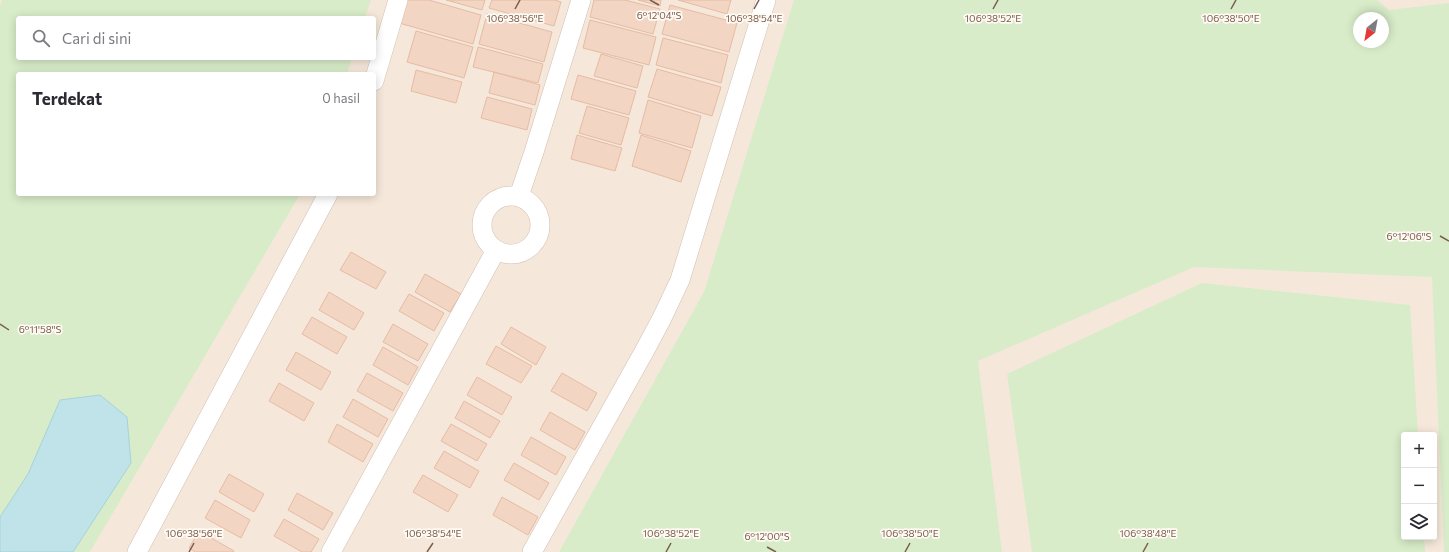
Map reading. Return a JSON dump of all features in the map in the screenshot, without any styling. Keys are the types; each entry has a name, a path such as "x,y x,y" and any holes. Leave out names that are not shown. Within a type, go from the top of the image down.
{"street":[{"path":"376,74 398,0"},
{"path":"519,196 581,0"},
{"path":"532,552 645,350 680,280 766,0"},
{"path":"137,552 327,196"},
{"path":"519,196 531,204 539,216 540,230 534,242 524,251 510,254 496,250 488,243 483,234 482,223 484,213 490,204 498,198 519,196"},
{"path":"331,552 496,250"}],"shaded area":[{"path":"0,0 1449,0 1449,552 0,552"}],"green space":[{"path":"2,0 371,0 366,16 16,16 16,60 351,60 348,72 16,72 16,196 299,196 90,552 0,552 0,5"},
{"path":"794,0 1377,0 1389,10 1449,3 1449,552 1444,552 1432,277 1194,267 978,361 1002,552 559,552 704,292"},
{"path":"1202,283 1410,305 1418,432 1401,432 1401,540 1424,540 1425,552 1032,552 1007,374"}],"water":[{"path":"100,395 127,417 131,463 73,552 0,552 0,517 28,474 60,400"}],"building":[{"path":"405,0 429,0 481,15 473,44 399,23"},
{"path":"446,0 485,0 482,10"},
{"path":"492,0 555,0 561,2 554,26 489,8"},
{"path":"594,0 625,0 660,9 653,34 590,17"},
{"path":"638,0 661,0 660,6"},
{"path":"678,0 731,0 727,14"},
{"path":"670,5 737,23 729,52 662,34"},
{"path":"487,14 552,32 544,62 479,44"},
{"path":"590,20 656,37 649,65 583,48"},
{"path":"416,31 473,47 464,78 407,62"},
{"path":"663,38 728,55 721,83 656,65"},
{"path":"478,47 543,64 538,83 473,67"},
{"path":"601,54 643,66 637,88 594,76"},
{"path":"657,69 721,87 712,116 648,97"},
{"path":"416,70 462,82 456,103 411,91"},
{"path":"494,72 540,85 535,105 489,93"},
{"path":"578,75 636,91 629,115 571,99"},
{"path":"487,97 532,109 527,130 481,118"},
{"path":"648,100 701,116 692,148 639,133"},
{"path":"587,106 629,118 621,145 579,133"},
{"path":"577,135 622,148 615,171 571,159"},
{"path":"641,135 691,151 681,182 632,166"},
{"path":"351,252 386,272 376,289 340,270"},
{"path":"425,274 461,294 450,312 415,292"},
{"path":"329,292 364,313 354,330 319,310"},
{"path":"409,294 444,313 434,331 399,311"},
{"path":"312,317 347,337 337,354 302,334"},
{"path":"393,324 428,344 418,361 383,342"},
{"path":"511,327 546,347 536,365 501,344"},
{"path":"496,346 532,366 521,383 486,364"},
{"path":"383,347 418,367 408,385 373,365"},
{"path":"296,352 331,372 321,390 286,370"},
{"path":"367,373 403,393 393,411 357,391"},
{"path":"562,373 597,393 587,411 551,391"},
{"path":"477,377 512,397 502,415 467,395"},
{"path":"279,383 314,403 304,421 269,401"},
{"path":"353,399 388,419 378,437 343,417"},
{"path":"464,401 500,421 490,438 455,418"},
{"path":"550,412 585,432 575,450 540,430"},
{"path":"337,424 373,444 363,462 328,442"},
{"path":"451,424 487,444 477,461 441,441"},
{"path":"531,437 566,457 556,475 521,455"},
{"path":"444,451 479,471 470,488 434,468"},
{"path":"514,463 549,483 539,500 504,480"},
{"path":"229,474 264,494 254,512 219,492"},
{"path":"423,475 458,495 448,512 413,492"},
{"path":"297,493 333,513 323,530 288,510"},
{"path":"502,497 538,517 528,535 493,515"},
{"path":"215,500 250,520 241,538 205,518"},
{"path":"284,519 319,539 311,552 302,552 274,536"},
{"path":"199,531 234,551 195,552 189,548"}]}
